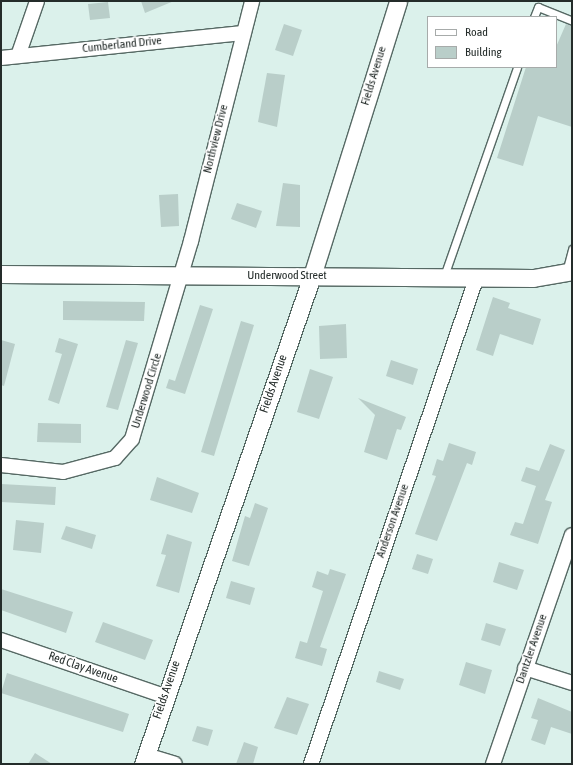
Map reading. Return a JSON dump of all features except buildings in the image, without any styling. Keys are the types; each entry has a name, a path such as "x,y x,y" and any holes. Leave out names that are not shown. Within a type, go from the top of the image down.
{"street":[{"path":"18,56 37,1"},
{"name":"Northview Drive","path":"180,277 242,32 252,1"},
{"name":"Fields Avenue","path":"145,760 165,696 312,276 398,1"},
{"name":"Cumberland Drive","path":"1,58 242,32"},
{"name":"Underwood Street","path":"1,274 180,277 444,276 476,279 534,278 569,272"},
{"name":"Underwood Circle","path":"1,465 63,472 115,458 132,439 180,277"},
{"name":"Anderson Avenue","path":"311,764 476,279"},
{"name":"Dantzler Avenue","path":"494,764 525,668 572,535"},
{"name":"Red Clay Avenue","path":"1,640 165,696"},
{"path":"525,668 572,683"},
{"path":"145,760 175,764"}],"lane":[{"path":"534,16 538,7 572,21"},
{"path":"444,276 517,68"},
{"path":"569,272 572,249"}]}
